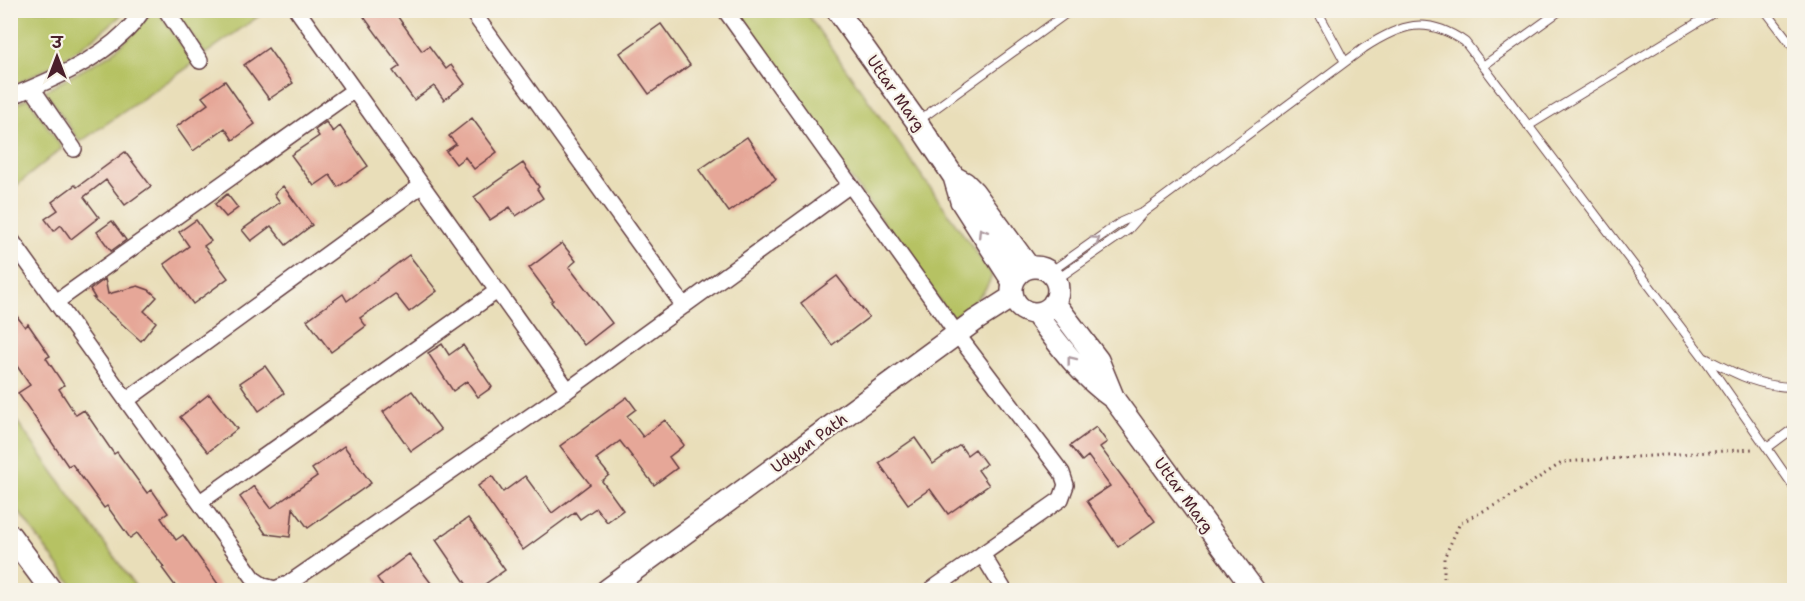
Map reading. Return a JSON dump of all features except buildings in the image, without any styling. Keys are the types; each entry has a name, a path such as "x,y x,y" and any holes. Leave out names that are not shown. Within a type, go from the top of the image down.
{"main road":[{"name":"Uttar Marg","path":"837,10 954,177 962,201 1020,300 1080,371 1096,387 1114,399"},
{"name":"Uttar Marg","path":"954,177 974,192 1029,267"},
{"path":"1029,267 1037,267 1053,276 1058,295 1049,308 1020,300 1022,270 1029,267"},
{"name":"Udyan Path","path":"607,591 1020,300"},
{"name":"Uttar Marg","path":"1054,302 1098,360 1114,399 1254,591"},
{"name":"Udyan Path","path":"630,591 962,340"},
{"path":"10,535 51,591"}],"street":[{"path":"10,98 50,81 102,51 125,33 143,10"},
{"path":"166,10 200,60"},
{"path":"297,10 568,390"},
{"path":"471,10 684,306"},
{"path":"725,10 962,340 1062,473 1066,485 1061,499 931,591"},
{"path":"32,88 74,149"},
{"path":"56,302 354,90"},
{"path":"127,400 422,186"},
{"path":"10,238 255,579 275,590 288,584 568,390 850,186"},
{"path":"200,502 497,291"},
{"path":"982,554 1004,591"}],"lane":[{"path":"917,122 1071,10"},
{"path":"1317,10 1345,62"},
{"path":"1483,66 1562,10"},
{"path":"1528,126 1718,10"},
{"path":"1766,10 1794,48"},
{"path":"1053,276 1121,222 1144,212 1390,31 1417,25 1448,30 1465,42 1704,358 1794,487"},
{"path":"1704,358 1746,380 1777,387 1794,387"},
{"path":"1767,448 1794,428"}],"path":[{"path":"1443,591 1443,558 1460,523 1505,500 1563,462 1767,448"}],"green space":[{"path":"11,10 126,11 72,53 11,86"},
{"path":"152,11 158,11 194,63 80,142 45,91 111,54 133,34"},
{"path":"175,11 266,11 205,54"},
{"path":"730,11 805,11 992,275 986,288 971,304 952,318"},
{"path":"28,98 62,148 11,190 11,106"},
{"path":"10,413 138,590 76,590 11,501"}]}
